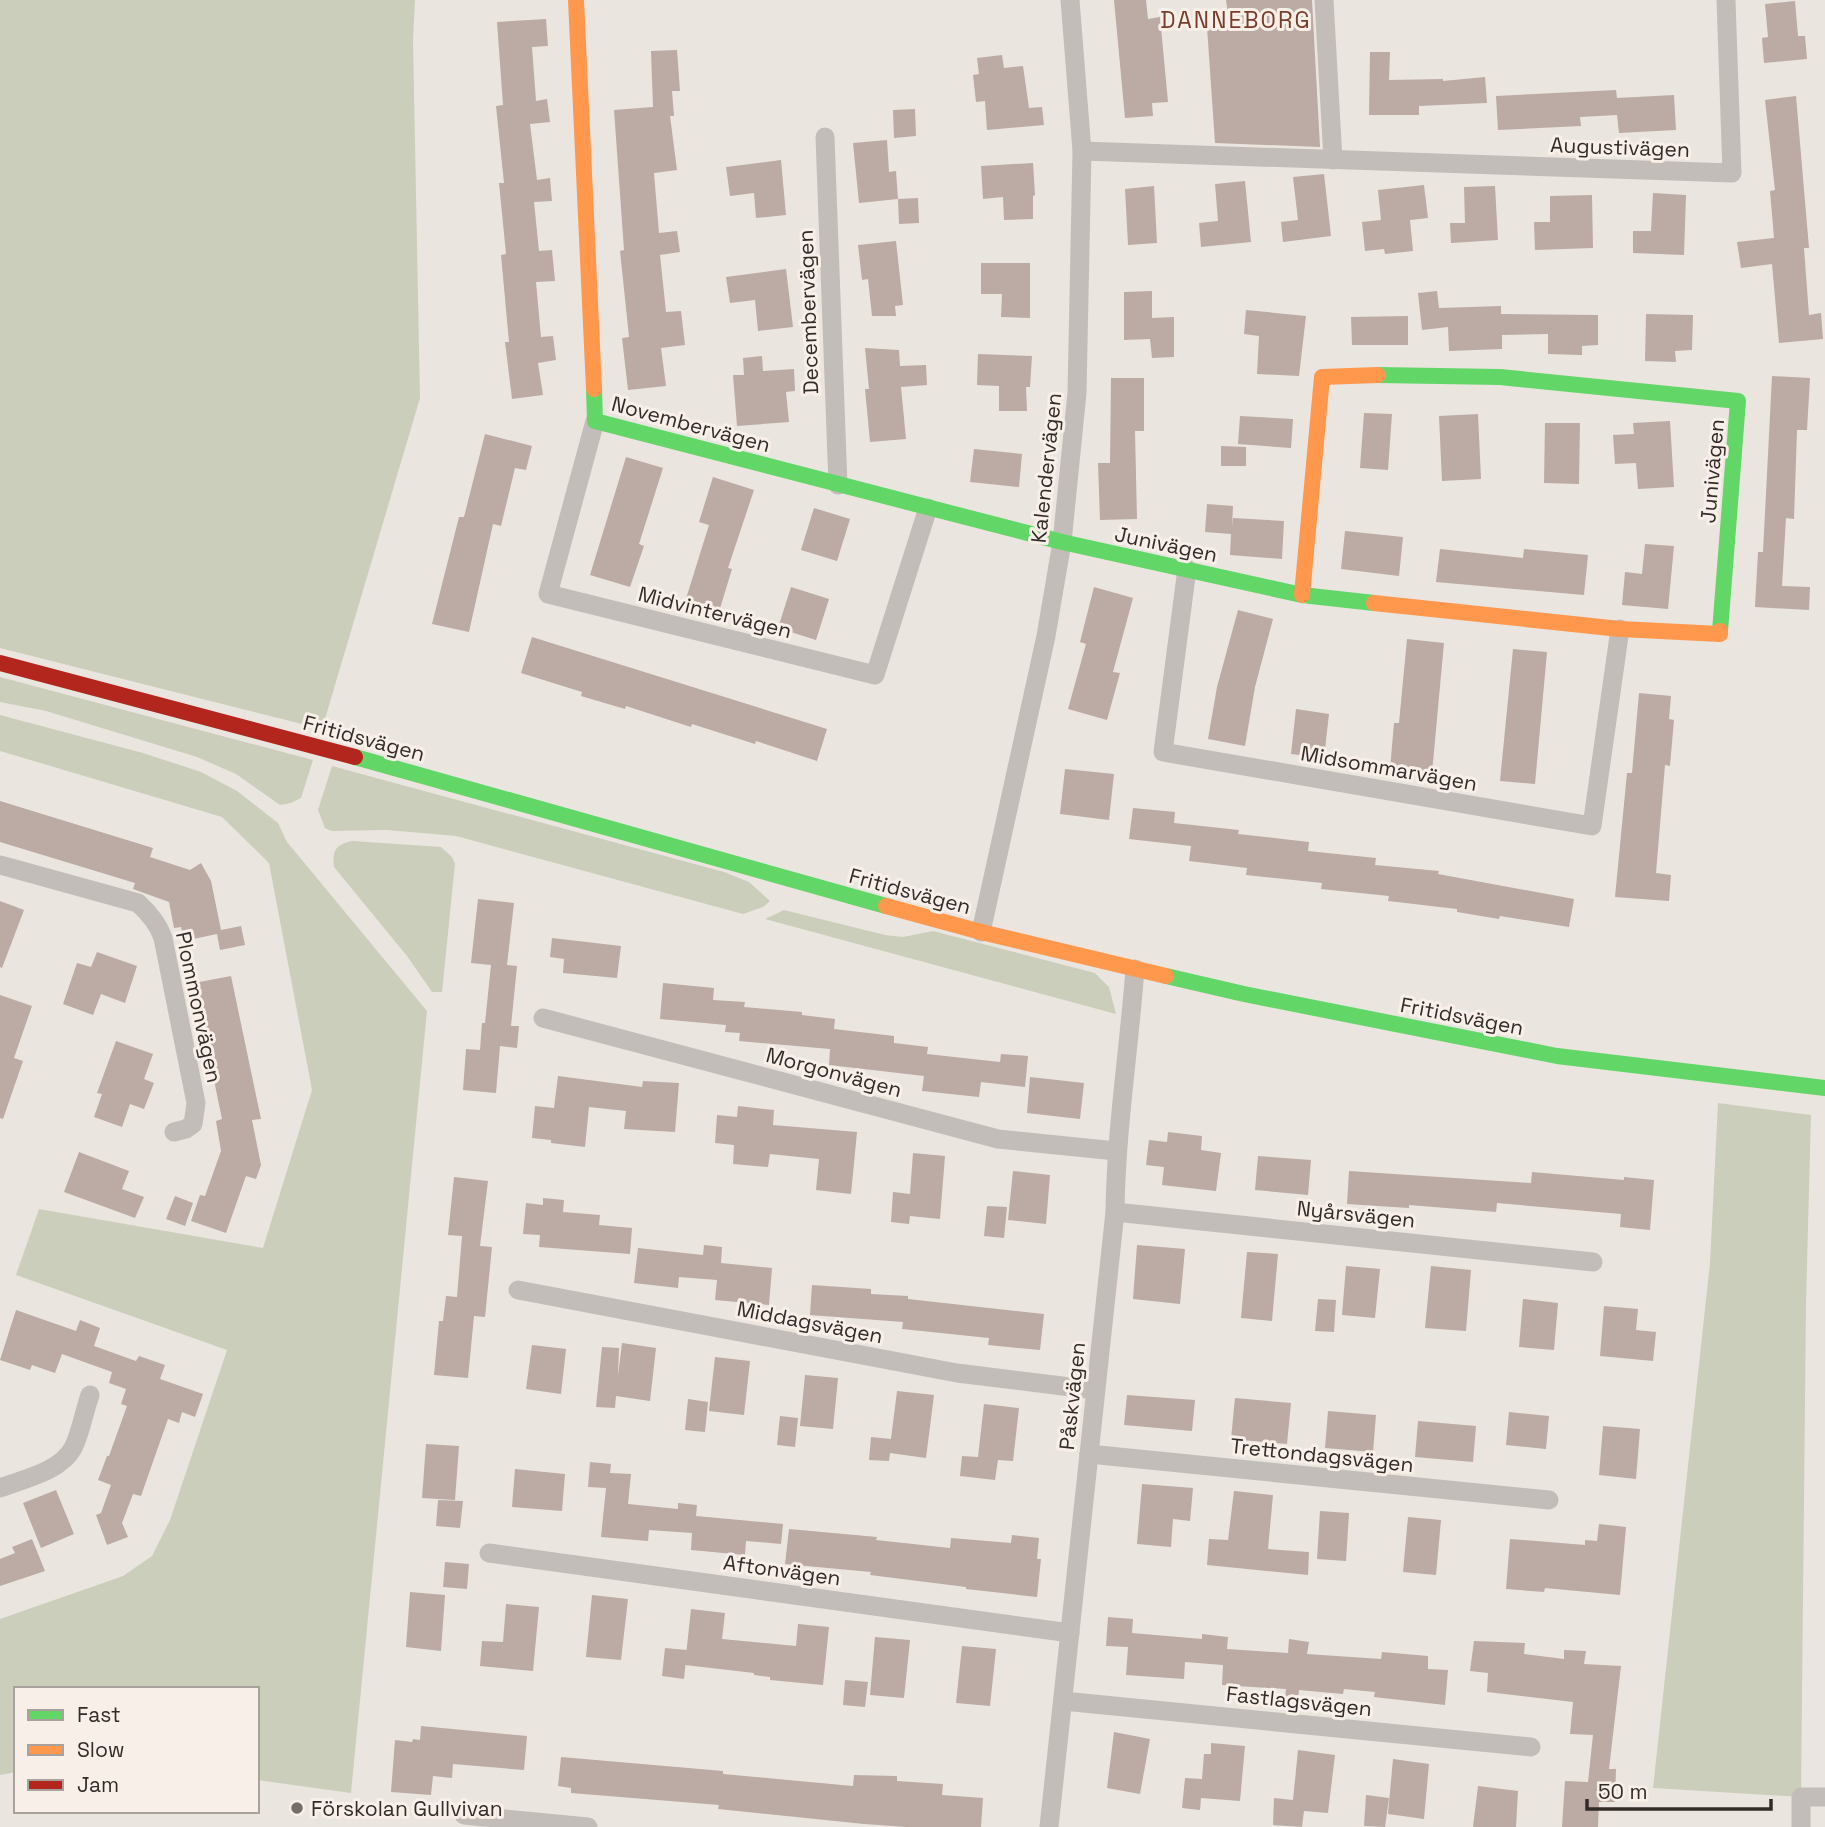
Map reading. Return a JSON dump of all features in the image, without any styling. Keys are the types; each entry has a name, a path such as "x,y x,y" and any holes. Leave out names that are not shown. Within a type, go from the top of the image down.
{"street":[{"name":"Novembervägen","path":"576,0 595,421 1062,542"},
{"name":"Kalendervägen","path":"981,932 1028,722 1062,542 1077,393 1082,151 1070,0"},
{"path":"1324,0 1333,160"},
{"name":"Augustivägen","path":"1082,151 1732,173 1726,0"},
{"name":"Decembervägen","path":"825,137 838,485"},
{"name":"Junivägen","path":"1062,542 1302,595 1620,629 1720,634 1738,401 1500,377 1394,374 1322,377 1302,595"},
{"name":"Midvintervägen","path":"595,421 548,594 875,675 928,508"},
{"name":"Midsommarvägen","path":"1187,569 1163,752 1592,827 1620,629"},
{"name":"Fritidsvägen","path":"0,663 324,748 981,932 1135,969 1244,994 1557,1056 1825,1088"},
{"name":"Plommonvägen","path":"0,866 138,903 149,912 157,924 163,938 196,1102 193,1124 174,1132"},
{"name":"Påskvägen","path":"1049,1827 1115,1212 1116,1151 1135,969"},
{"name":"Morgonvägen","path":"544,1018 998,1139 1116,1151"},
{"name":"Nyårsvägen","path":"1115,1212 1592,1262"},
{"name":"Middagsvägen","path":"518,1290 957,1373 1095,1390"},
{"path":"0,1488 54,1467 68,1456 75,1444 90,1395"},
{"name":"Trettondagsvägen","path":"1089,1454 1549,1500"},
{"name":"Aftonvägen","path":"489,1553 1070,1633"},
{"name":"Fastlagsvägen","path":"1063,1701 1531,1747"},
{"path":"1801,1827 1801,1797 1825,1797"},
{"path":"464,1815 589,1827"}],"green space":[{"path":"0,0 415,0 413,40 420,398 322,729 0,648"},
{"path":"0,677 313,760 301,798 280,805 236,774 197,757 46,711 0,702"},
{"path":"0,715 143,753 201,772 237,791 278,823 287,842 427,1011 351,1793 259,1780 259,1687 14,1687 14,1772 0,1775 0,1619 123,1576 152,1556 170,1520 227,1350 16,1275 39,1209 263,1248 312,1090 269,863 222,817 0,751"},
{"path":"332,766 724,872 749,882 770,901 763,907 743,914 456,836 387,830 331,831 325,828 318,810"},
{"path":"353,841 441,847 452,857 455,864 442,992 432,992 407,956 334,867 336,849"},
{"path":"784,910 885,935 903,937 933,931 1095,973 1109,987 1116,1014 765,919"},
{"path":"1718,1103 1811,1115 1806,1303 1801,1797 1653,1788 1710,1263"}],"building":[{"path":"1114,0 1146,0 1148,19 1160,17 1168,102 1152,103 1153,116 1125,118"},
{"path":"1226,0 1312,0 1320,147 1215,143 1207,27 1230,26"},
{"path":"1795,1 1798,36 1805,36 1807,59 1764,63 1762,38 1768,37 1765,4"},
{"path":"546,19 548,46 532,47 536,101 547,99 550,122 530,124 537,180 550,178 552,201 534,202 539,251 552,250 555,281 536,282 541,337 553,336 556,360 538,363 543,395 512,399 505,342 509,342 501,255 506,254 499,183 504,183 496,106 503,105 497,22"},
{"path":"677,50 680,91 672,91 674,116 670,116 677,170 654,173 659,233 677,231 680,252 660,255 666,312 681,311 685,345 661,348 666,386 628,390 622,338 629,337 620,251 624,250 614,110 653,107 651,51"},
{"path":"1370,52 1390,52 1389,80 1443,81 1485,77 1487,103 1419,106 1419,115 1369,115"},
{"path":"1002,55 1004,68 1023,66 1029,108 1042,107 1044,125 987,130 985,101 976,102 973,75 979,74 977,58"},
{"path":"1616,90 1617,98 1674,95 1676,130 1619,133 1617,115 1580,117 1581,126 1498,130 1496,96"},
{"path":"1796,96 1809,248 1804,248 1809,315 1821,313 1823,339 1779,343 1772,264 1741,268 1737,242 1774,238 1770,191 1775,190 1765,100"},
{"path":"915,109 916,136 894,138 893,110"},
{"path":"887,140 889,172 896,171 898,199 859,203 853,143"},
{"path":"781,160 786,215 756,218 754,193 730,196 726,167"},
{"path":"1033,163 1033,219 1004,220 1003,197 983,199 981,166"},
{"path":"1324,174 1331,236 1283,242 1281,222 1298,220 1293,177"},
{"path":"1245,181 1251,242 1201,247 1199,223 1218,221 1215,184"},
{"path":"1424,185 1428,218 1410,220 1413,251 1385,254 1384,249 1365,251 1362,222 1381,220 1378,190"},
{"path":"1154,186 1157,243 1128,245 1125,189"},
{"path":"1495,186 1498,240 1451,243 1450,223 1465,223 1464,187"},
{"path":"1653,193 1686,195 1684,255 1633,253 1633,231 1651,231"},
{"path":"1592,195 1593,248 1535,250 1534,222 1550,222 1550,196"},
{"path":"918,198 919,223 899,224 898,199"},
{"path":"896,241 903,305 895,306 896,316 872,316 868,279 862,280 858,245"},
{"path":"981,263 1030,263 1030,318 1001,317 1002,294 981,294"},
{"path":"786,269 793,327 758,331 755,300 730,303 726,277"},
{"path":"1152,291 1152,318 1174,317 1174,357 1152,358 1150,339 1124,340 1124,292"},
{"path":"1437,291 1439,308 1501,306 1501,314 1598,315 1598,345 1582,346 1582,355 1548,354 1548,334 1502,335 1502,349 1449,351 1448,327 1422,330 1418,293"},
{"path":"1246,310 1306,316 1299,376 1257,374 1259,336 1244,334"},
{"path":"1646,314 1693,315 1692,350 1675,351 1676,362 1645,361"},
{"path":"1408,316 1408,345 1352,345 1351,317"},
{"path":"865,348 899,350 900,366 926,365 927,385 901,387 906,439 870,442 865,389 869,389"},
{"path":"978,354 1032,356 1030,387 1026,387 1027,411 999,411 999,386 977,385"},
{"path":"762,356 763,371 794,369 795,391 786,392 789,422 737,426 733,375 744,375 743,358"},
{"path":"1772,376 1810,378 1807,430 1797,430 1794,519 1786,518 1782,586 1810,587 1809,610 1755,607 1758,552 1763,552"},
{"path":"1111,378 1144,378 1144,431 1135,431 1137,519 1100,520 1098,463 1110,463"},
{"path":"1364,413 1392,414 1388,470 1360,468"},
{"path":"1478,414 1481,479 1442,481 1439,416"},
{"path":"1240,416 1293,419 1291,448 1238,444"},
{"path":"1670,421 1674,487 1638,489 1636,463 1615,464 1613,435 1634,434 1633,423"},
{"path":"1545,423 1580,423 1579,484 1544,483"},
{"path":"485,434 532,446 526,470 515,468 501,526 493,524 469,632 432,624 459,517 464,517"},
{"path":"1221,446 1246,447 1246,466 1221,466"},
{"path":"974,449 1022,454 1019,487 970,482"},
{"path":"626,457 663,468 639,544 644,546 630,587 590,575"},
{"path":"713,477 754,490 728,568 732,569 718,615 684,605 709,525 699,522"},
{"path":"1207,504 1233,506 1232,527 1233,518 1284,521 1282,559 1230,555 1231,534 1205,532"},
{"path":"814,508 850,519 837,561 801,550"},
{"path":"1345,531 1403,537 1399,576 1341,569"},
{"path":"1645,544 1674,546 1668,609 1622,605 1625,572 1642,574"},
{"path":"1440,549 1523,558 1524,549 1588,555 1584,595 1436,582"},
{"path":"791,587 829,599 816,640 778,628"},
{"path":"1094,587 1133,598 1113,672 1120,673 1107,720 1068,709 1086,644 1080,642"},
{"path":"1238,610 1273,619 1255,687 1245,746 1208,739 1217,687"},
{"path":"532,637 827,729 817,761 756,741 755,744 692,724 691,727 626,706 625,709 581,696 582,692 521,673"},
{"path":"1407,639 1444,643 1432,773 1390,769 1394,723 1399,723"},
{"path":"1513,649 1547,652 1535,784 1500,781"},
{"path":"1639,693 1671,696 1669,719 1674,720 1670,766 1665,765 1656,873 1671,875 1669,901 1615,897 1627,773 1632,773"},
{"path":"1296,709 1329,714 1324,758 1291,754"},
{"path":"1065,769 1114,774 1109,820 1060,814"},
{"path":"0,801 153,848 150,857 190,870 201,863 211,881 221,930 241,926 245,945 220,950 217,934 184,941 181,927 174,928 169,902 133,889 135,883 0,842"},
{"path":"1133,808 1175,812 1174,823 1239,830 1238,834 1309,842 1308,851 1376,858 1375,865 1439,871 1438,874 1574,899 1569,927 1388,901 1389,896 1321,889 1322,883 1246,875 1247,868 1189,861 1191,846 1129,839"},
{"path":"478,899 514,903 507,965 517,966 511,1026 519,1026 517,1048 500,1046 496,1093 463,1090 466,1049 480,1050 491,965 471,963"},
{"path":"0,901 24,910 2,968 0,967"},
{"path":"552,938 621,946 617,978 563,973 564,959 550,957"},
{"path":"97,952 137,966 125,1003 101,994 93,1015 63,1004 77,963 91,967"},
{"path":"231,976 261,1119 252,1120 261,1165 256,1179 246,1176 226,1233 191,1221 200,1195 205,1196 221,1151 216,1121 222,1119 194,983"},
{"path":"663,983 714,988 713,1000 745,1002 744,1007 802,1012 802,1015 835,1019 834,1029 894,1036 894,1043 928,1047 927,1054 1000,1062 1001,1054 1028,1056 1025,1087 981,1082 979,1097 922,1091 924,1076 829,1065 830,1049 739,1041 740,1033 725,1032 726,1025 660,1019"},
{"path":"0,995 32,1006 14,1058 23,1061 3,1119 0,1118"},
{"path":"116,1041 153,1054 144,1079 154,1083 144,1109 130,1104 122,1127 94,1117 102,1094 97,1093"},
{"path":"558,1076 642,1087 643,1081 679,1083 675,1132 624,1129 626,1111 589,1107 585,1147 532,1138 535,1106 554,1108"},
{"path":"1030,1077 1084,1083 1080,1119 1027,1113"},
{"path":"738,1106 774,1110 773,1125 857,1132 851,1194 816,1190 819,1159 770,1154 768,1167 733,1164 734,1145 715,1143 717,1115 737,1117"},
{"path":"1168,1132 1202,1136 1201,1150 1221,1153 1216,1191 1162,1185 1164,1167 1146,1165 1149,1140 1167,1142"},
{"path":"79,1152 129,1171 122,1189 144,1197 135,1218 64,1192"},
{"path":"913,1153 945,1156 940,1219 910,1216 909,1224 891,1222 893,1192 910,1194"},
{"path":"1258,1156 1311,1160 1308,1195 1255,1190"},
{"path":"1013,1171 1050,1175 1046,1224 1008,1220"},
{"path":"1349,1171 1531,1183 1532,1172 1654,1180 1650,1230 1620,1227 1621,1214 1497,1203 1496,1212 1409,1205 1409,1208 1347,1204"},
{"path":"454,1177 488,1181 480,1246 492,1247 485,1317 474,1316 468,1378 434,1375 439,1321 443,1321 446,1296 457,1297 462,1236 448,1235"},
{"path":"175,1196 193,1203 185,1226 166,1219"},
{"path":"543,1198 564,1200 563,1212 600,1215 599,1225 632,1228 630,1254 539,1247 540,1235 523,1234 526,1203 543,1205"},
{"path":"987,1206 1007,1207 1004,1238 984,1236"},
{"path":"704,1245 722,1247 721,1263 772,1268 769,1305 715,1300 717,1280 679,1277 678,1288 634,1283 638,1248 703,1255"},
{"path":"1137,1245 1185,1249 1180,1304 1133,1299"},
{"path":"1247,1252 1278,1254 1272,1321 1241,1318"},
{"path":"1346,1266 1380,1269 1375,1318 1342,1315"},
{"path":"1431,1266 1471,1270 1466,1331 1425,1328"},
{"path":"812,1285 871,1289 871,1294 908,1296 908,1299 1044,1314 1040,1350 988,1345 989,1338 902,1329 903,1322 810,1315"},
{"path":"1318,1299 1336,1300 1334,1332 1315,1331"},
{"path":"1523,1299 1558,1303 1554,1350 1519,1347"},
{"path":"1604,1306 1638,1309 1636,1330 1656,1332 1653,1361 1600,1356"},
{"path":"16,1310 76,1331 80,1320 100,1328 94,1346 136,1361 139,1356 165,1365 160,1379 203,1394 195,1417 182,1412 179,1423 168,1419 141,1496 133,1494 122,1523 128,1537 107,1545 96,1515 101,1513 111,1485 98,1480 127,1406 121,1404 126,1389 109,1383 112,1372 62,1354 55,1373 32,1365 30,1370 0,1360"},
{"path":"622,1343 656,1348 650,1401 616,1396 615,1408 596,1407 602,1347 619,1348 618,1376"},
{"path":"532,1345 566,1349 561,1394 526,1389"},
{"path":"715,1357 750,1361 744,1415 709,1411"},
{"path":"805,1375 838,1378 833,1429 800,1426"},
{"path":"897,1391 934,1395 926,1458 890,1453 889,1461 869,1460 871,1437 891,1439"},
{"path":"1127,1395 1195,1400 1192,1431 1124,1425"},
{"path":"1235,1398 1291,1403 1287,1444 1231,1439"},
{"path":"688,1399 708,1402 705,1432 685,1430"},
{"path":"984,1404 1019,1408 1013,1461 998,1460 995,1480 960,1476 962,1456 978,1457"},
{"path":"1328,1411 1376,1415 1373,1452 1325,1448"},
{"path":"1509,1412 1549,1416 1546,1449 1506,1445"},
{"path":"780,1416 798,1418 795,1447 777,1445"},
{"path":"1418,1421 1476,1426 1473,1462 1415,1457"},
{"path":"1603,1426 1640,1429 1636,1479 1599,1475"},
{"path":"426,1444 459,1446 455,1500 422,1498"},
{"path":"590,1462 611,1464 610,1473 631,1474 628,1504 678,1509 678,1503 697,1505 696,1516 783,1524 781,1544 746,1541 745,1555 691,1550 692,1533 649,1530 648,1541 601,1537 606,1488 588,1487"},
{"path":"515,1469 565,1474 562,1511 512,1507"},
{"path":"1142,1484 1193,1488 1190,1521 1173,1519 1171,1547 1137,1544"},
{"path":"56,1490 74,1534 41,1548 23,1503"},
{"path":"1234,1491 1273,1495 1268,1549 1309,1552 1308,1575 1207,1565 1209,1539 1228,1540"},
{"path":"438,1500 463,1501 460,1528 436,1526"},
{"path":"1320,1511 1349,1513 1346,1561 1317,1559"},
{"path":"1408,1517 1441,1520 1436,1575 1403,1572"},
{"path":"1599,1524 1626,1527 1620,1595 1545,1588 1544,1592 1506,1589 1510,1539 1585,1545 1585,1540 1597,1541"},
{"path":"789,1529 877,1537 876,1540 950,1548 951,1538 1011,1543 1012,1535 1039,1538 1037,1559 1041,1559 1037,1597 870,1575 871,1572 785,1564"},
{"path":"32,1539 45,1571 0,1586 0,1559 15,1553 12,1547"},
{"path":"445,1562 469,1564 467,1589 443,1587"},
{"path":"410,1592 445,1595 441,1651 406,1647"},
{"path":"592,1595 628,1599 621,1660 586,1657"},
{"path":"506,1604 539,1607 533,1671 480,1666 482,1641 503,1642"},
{"path":"691,1609 725,1613 722,1639 796,1646 798,1624 829,1627 823,1685 770,1680 770,1677 754,1673 685,1665"},
{"path":"1108,1617 1133,1619 1132,1633 1202,1639 1202,1634 1228,1637 1227,1649 1288,1653 1289,1639 1309,1642 1307,1654 1381,1659 1382,1652 1428,1656 1428,1669 1448,1670 1445,1705 1374,1697 1375,1692 1344,1689 1343,1694 1299,1690 1298,1700 1285,1698 1286,1689 1222,1685 1223,1665 1185,1662 1184,1679 1126,1675 1128,1647 1106,1646"},
{"path":"875,1637 910,1640 904,1698 870,1695"},
{"path":"1474,1641 1525,1643 1524,1654 1564,1659 1564,1650 1586,1651 1584,1664 1621,1666 1609,1769 1616,1769 1615,1802 1599,1802 1598,1827 1562,1827 1565,1781 1588,1782 1593,1735 1570,1734 1573,1702 1487,1692 1488,1673 1470,1671"},
{"path":"962,1646 996,1649 990,1706 956,1703"},
{"path":"665,1648 687,1650 684,1679 662,1676"},
{"path":"845,1680 868,1682 865,1707 843,1705"},
{"path":"421,1726 527,1736 524,1770 453,1764 452,1778 433,1776 431,1795 391,1792 395,1740 420,1740"},
{"path":"1114,1732 1150,1739 1140,1794 1107,1788"},
{"path":"1211,1743 1245,1746 1240,1801 1201,1798 1200,1810 1182,1808 1185,1778 1202,1779 1204,1754 1211,1754"},
{"path":"1298,1750 1335,1755 1328,1813 1304,1811 1302,1827 1273,1825 1274,1798 1293,1800"},
{"path":"561,1757 853,1786 854,1775 897,1776 897,1781 943,1784 942,1795 983,1798 981,1827 864,1824 718,1809 719,1805 571,1793 571,1788 558,1786"},
{"path":"1393,1759 1429,1764 1424,1819 1388,1814"},
{"path":"1478,1786 1518,1791 1516,1827 1473,1827"},
{"path":"1366,1795 1389,1798 1385,1827 1364,1826"}],"traffic: fast":[{"path":"1378,375 1500,377 1738,401 1720,631"},
{"path":"594,389 595,421 1062,542 1302,595 1374,603"},
{"path":"355,757 886,906"},
{"path":"1166,976 1557,1056 1825,1088"}],"traffic: slow":[{"path":"576,0 594,389"},
{"path":"1302,595 1322,377 1378,375"},
{"path":"1374,603 1620,629 1720,634 1720,631"},
{"path":"886,906 981,932 1166,976"}],"traffic: jam":[{"path":"0,663 355,757"}],"place":[{"name":"Förskolan Gullvivan","path":"297,1808"}],"district":[{"name":"DANNEBORG","path":"1236,20"}]}
